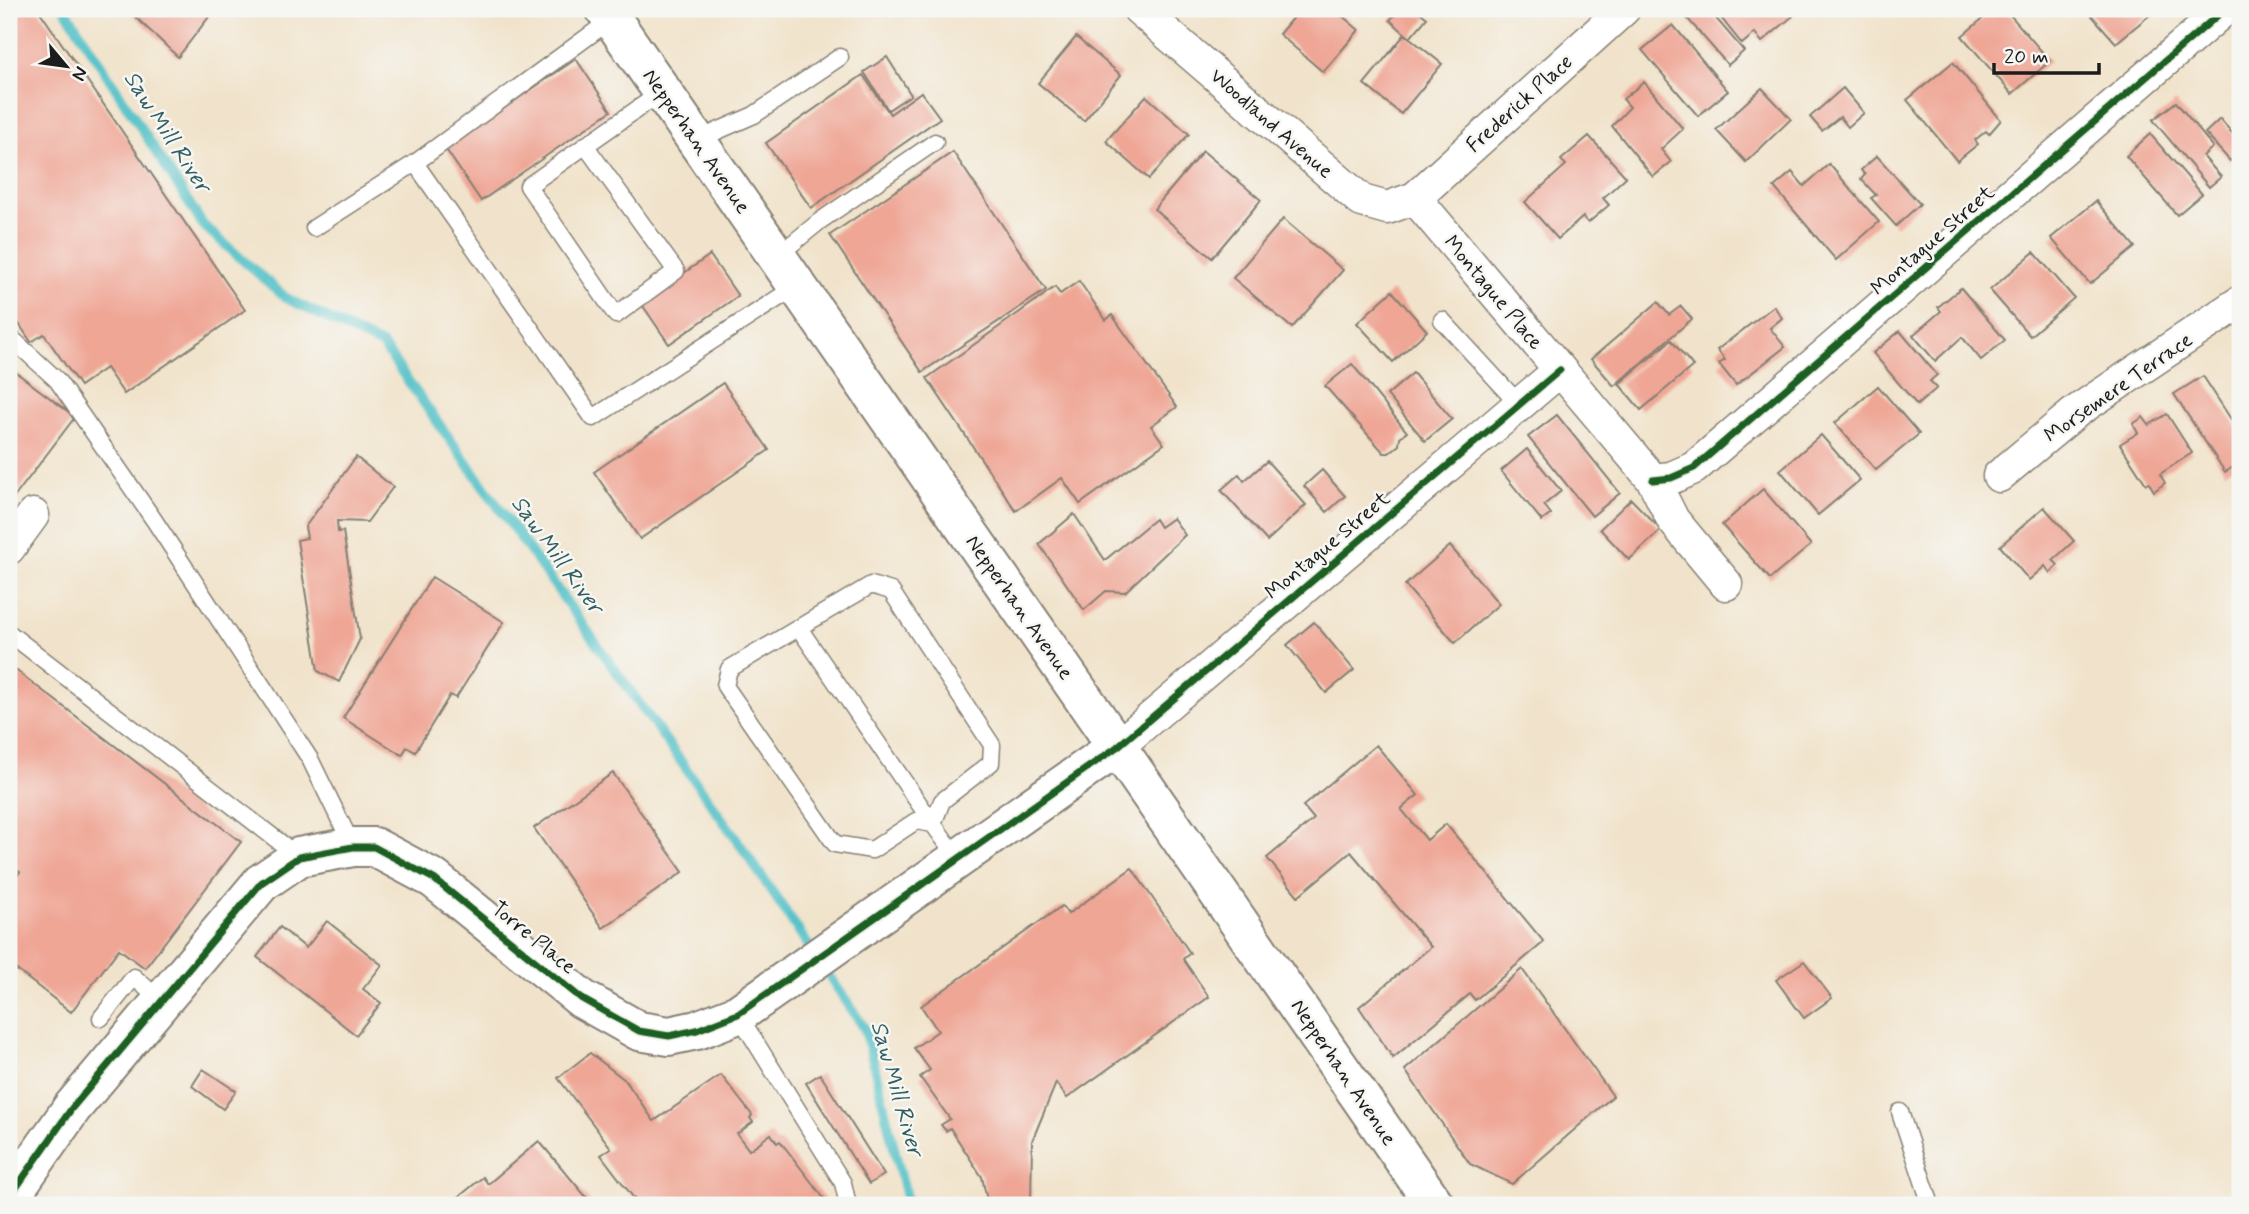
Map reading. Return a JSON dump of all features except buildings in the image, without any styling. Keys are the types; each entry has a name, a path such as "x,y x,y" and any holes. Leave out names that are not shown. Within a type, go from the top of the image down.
{"street":[{"name":"Woodland Avenue","path":"1139,9 1362,201 1387,208 1415,198"},
{"name":"Frederick Place","path":"1415,198 1624,9"},
{"name":"Montague Street","path":"1653,480 1671,478 1694,468 2225,9"},
{"name":"Nepperhan Avenue","path":"609,14 1435,1205"},
{"name":"Montague Place","path":"1415,198 1653,480 1673,520 1726,584"},
{"name":"Morsemere Terrace","path":"1999,476 2077,411 2240,302"},
{"name":"Montague Street","path":"1117,747 1560,370"},
{"path":"9,548 33,515"},
{"name":"Torre Place","path":"9,1198 72,1108 261,883 299,857 353,847 374,847 434,878 582,999 639,1031 669,1036 697,1030 738,1014 1117,747"}],"lane":[{"path":"314,228 415,163 609,14"},
{"path":"697,140 754,115 840,57"},
{"path":"585,145 676,271 616,316 528,186 585,145 663,91"},
{"path":"415,163 593,418 787,271 820,221 935,142"},
{"path":"1442,320 1519,404"},
{"path":"9,336 57,380 154,520 310,758 353,847"},
{"path":"871,585 891,591 992,746 991,763 942,801 933,824 916,821 872,850 835,844 725,686 729,669 871,585"},
{"path":"799,628 959,860"},
{"path":"9,633 299,857"},
{"path":"101,1018 134,977 161,1001"},
{"path":"738,1014 843,1183 848,1205"},
{"path":"1900,1112 1931,1205"}],"waterway":[{"name":"Saw Mill River","path":"65,9 203,225 286,298 383,346 735,837 865,1029 908,1205"}],"cycle path":[{"path":"1653,480 1671,478 1694,468 2225,9"},
{"path":"9,1198 72,1108 261,883 299,857 353,847 374,847 434,879 582,999 639,1031 669,1036 697,1030 738,1014 1117,747 1560,370"}]}
